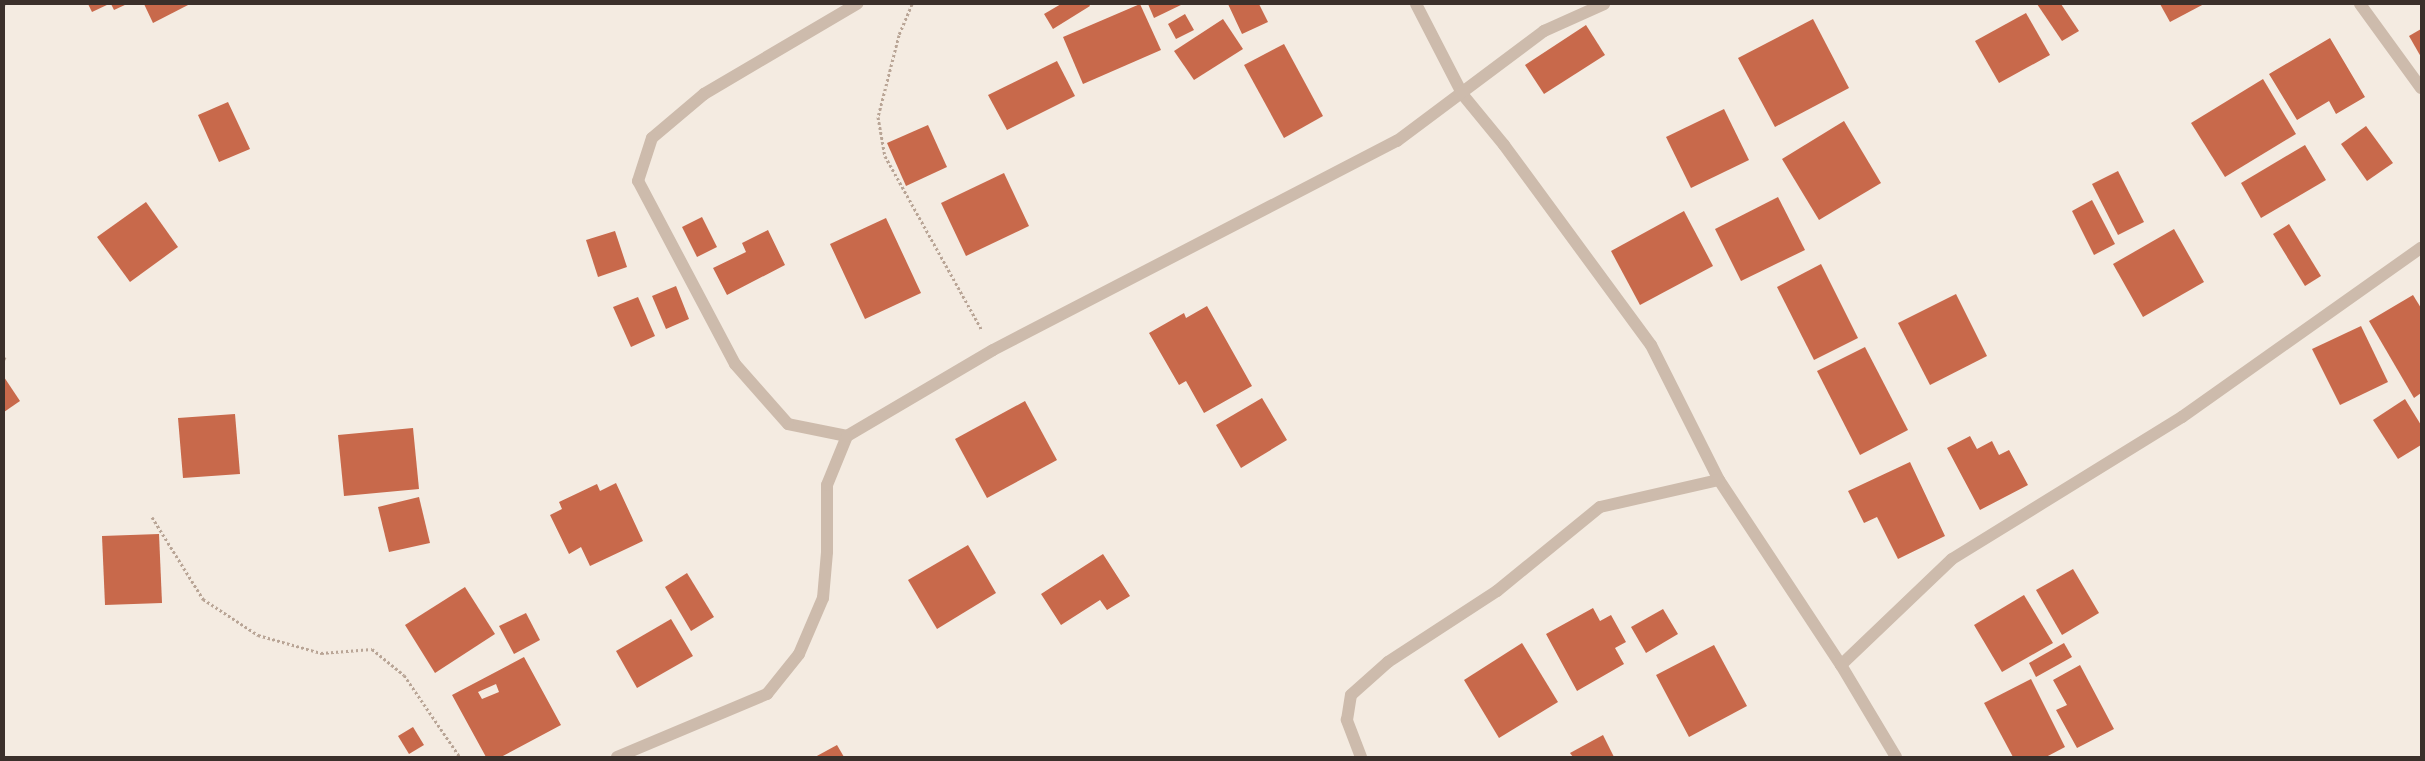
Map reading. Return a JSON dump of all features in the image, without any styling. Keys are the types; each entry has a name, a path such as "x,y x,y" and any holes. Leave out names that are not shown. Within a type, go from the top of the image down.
{"street":[{"path":"847,436 788,424 735,364 638,181 652,138 704,94 857,4"},
{"path":"1416,4 1463,95 1504,145 1651,346 1720,480 1841,664 1896,757"},
{"path":"617,757 766,694 799,654 823,598 827,485 847,436 993,350 1396,142 1463,95 1544,32 1604,4"},
{"path":"2360,4 2421,88"},
{"path":"1841,664 1952,559 2182,416 2421,248"},
{"path":"1361,757 1347,720 1351,695 1388,662 1497,591 1600,508 1720,480"}],"path":[{"path":"912,4 899,35 878,117 885,156 993,350"},
{"path":"152,518 203,599 258,635 321,653 372,649 404,675 460,757"}],"building":[{"path":"88,4 109,4 92,12"},
{"path":"111,4 127,4 114,10"},
{"path":"144,4 190,4 153,23"},
{"path":"1061,4 1089,4 1090,6 1053,29 1044,14"},
{"path":"1140,4 1161,50 1083,84 1063,37"},
{"path":"1148,4 1183,4 1154,18"},
{"path":"1228,4 1259,4 1268,22 1242,34"},
{"path":"2037,4 2061,4 2079,31 2062,41"},
{"path":"2160,4 2204,4 2170,22"},
{"path":"2026,13 2050,55 1999,83 1975,41"},
{"path":"1185,14 1194,30 1176,39 1168,24"},
{"path":"1223,19 1243,49 1194,80 1174,51"},
{"path":"1813,19 1849,88 1775,127 1738,58"},
{"path":"1586,25 1605,55 1544,94 1525,65"},
{"path":"2421,29 2421,57 2409,36"},
{"path":"2330,38 2365,97 2336,114 2329,101 2297,120 2269,74"},
{"path":"1284,44 1323,116 1284,138 1244,65"},
{"path":"1057,61 1075,96 1007,130 988,95"},
{"path":"2263,79 2296,134 2225,177 2191,123"},
{"path":"228,102 250,149 219,162 198,115"},
{"path":"1724,109 1749,160 1691,188 1666,137"},
{"path":"1844,121 1881,183 1819,220 1782,159"},
{"path":"928,125 947,167 906,186 887,143"},
{"path":"2366,126 2393,163 2367,181 2341,144"},
{"path":"2305,145 2326,180 2261,218 2241,183"},
{"path":"2118,171 2144,222 2118,235 2092,184"},
{"path":"1004,173 1029,226 966,256 941,203"},
{"path":"1778,197 1805,250 1741,281 1715,229"},
{"path":"2092,200 2115,244 2094,255 2072,211"},
{"path":"146,202 178,247 130,282 97,237"},
{"path":"1684,211 1713,266 1640,305 1611,251"},
{"path":"702,217 717,247 697,257 682,227"},
{"path":"886,218 921,293 865,319 830,244"},
{"path":"2289,224 2321,276 2305,286 2273,234"},
{"path":"2174,229 2204,282 2143,317 2113,264"},
{"path":"768,230 785,265 727,295 713,268 746,252 742,243"},
{"path":"615,231 627,267 598,277 586,240"},
{"path":"1821,264 1858,338 1814,360 1777,287"},
{"path":"676,286 689,319 666,329 652,296"},
{"path":"1956,294 1987,356 1930,385 1898,323"},
{"path":"2413,295 2421,308 2421,393 2414,398 2369,321"},
{"path":"638,297 655,336 631,347 613,307"},
{"path":"1207,306 1252,386 1204,413 1186,381 1179,385 1149,333 1184,313 1186,318"},
{"path":"2361,326 2388,382 2340,405 2312,349"},
{"path":"1865,347 1908,430 1860,455 1817,371"},
{"path":"4,377 20,401 4,412"},
{"path":"1262,398 1287,440 1241,468 1216,425"},
{"path":"2405,399 2421,425 2421,445 2398,459 2373,420"},
{"path":"1025,401 1057,460 987,498 955,439"},
{"path":"235,414 240,474 183,478 178,418"},
{"path":"413,428 419,489 344,496 338,435"},
{"path":"1970,436 1977,449 1992,441 1999,455 2009,450 2028,485 1980,510 1947,448"},
{"path":"1910,462 1945,536 1898,559 1877,517 1864,523 1848,491"},
{"path":"616,483 643,541 590,566 581,547 569,554 550,515 562,509 559,502 597,484 600,491"},
{"path":"419,497 430,543 389,552 378,507"},
{"path":"159,534 162,603 105,605 102,536"},
{"path":"968,545 996,593 937,629 908,580"},
{"path":"1103,554 1130,596 1107,610 1100,600 1061,625 1041,594"},
{"path":"2073,569 2099,613 2062,635 2036,590"},
{"path":"687,573 714,617 691,631 665,587"},
{"path":"465,587 495,634 435,673 405,625"},
{"path":"2024,595 2053,643 2002,672 1974,625"},
{"path":"1593,608 1600,621 1611,615 1626,642 1615,648 1624,664 1577,691 1546,634"},
{"path":"1663,609 1678,634 1646,653 1631,627"},
{"path":"526,613 540,640 514,654 499,626"},
{"path":"671,619 693,656 637,688 616,651"},
{"path":"1522,643 1558,702 1499,738 1464,680"},
{"path":"2064,643 2072,657 2036,677 2029,663"},
{"path":"1714,645 1747,706 1689,737 1656,675"},
{"path":"524,657 561,725 501,757 486,757 452,695","holes":["496,684 499,692 482,699 478,692"]},
{"path":"2080,665 2114,729 2077,748 2056,710 2067,705 2053,680"},
{"path":"2031,679 2065,747 2046,757 2013,757 1984,703"},
{"path":"413,727 424,745 409,754 398,736"},
{"path":"1603,735 1614,757 1573,757 1570,753"},
{"path":"837,745 844,757 815,757"}]}
